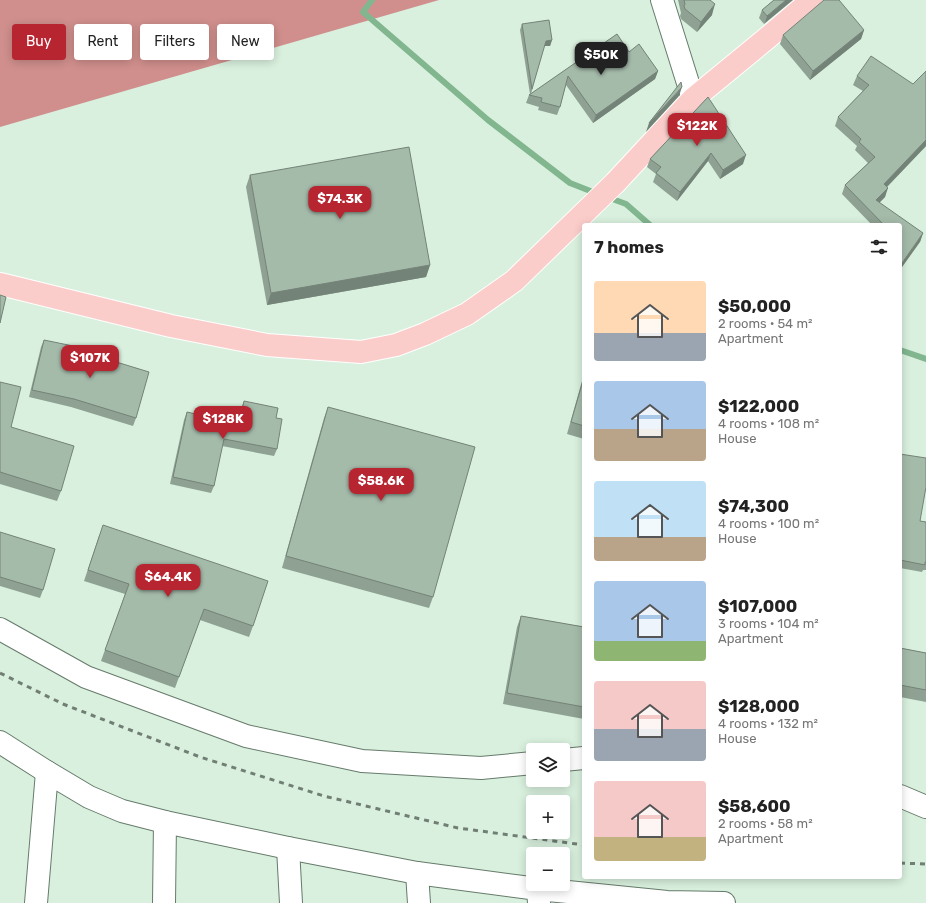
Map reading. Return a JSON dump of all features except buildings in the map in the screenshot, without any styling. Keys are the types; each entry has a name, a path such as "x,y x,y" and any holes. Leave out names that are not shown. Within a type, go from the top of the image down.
{"main road":[{"path":"0,284 172,326 267,345 361,352 396,345 425,334 467,314 514,281 615,182 693,99 812,0"}],"street":[{"path":"662,0 693,99"},
{"path":"0,629 86,677 246,736 362,761 481,768 526,764"},
{"path":"0,742 89,797 122,810 165,822 288,848 538,896 667,903 724,903"},
{"path":"570,759 582,758"},
{"path":"36,903 47,772"},
{"path":"902,797 926,807"},
{"path":"164,903 165,822"},
{"path":"288,848 292,903"},
{"path":"417,873 419,903"}],"shaded area":[{"path":"0,0 439,0 274,48 274,24 217,24 217,60 232,60 0,127"}],"waterway":[{"path":"372,0 363,12 488,120 570,183 598,194"},
{"path":"607,197 626,204 648,223"},
{"path":"902,351 926,359"}],"railway":[{"path":"0,673 63,704 200,757 324,796 458,828 582,845"},
{"path":"902,863 926,864"}]}
